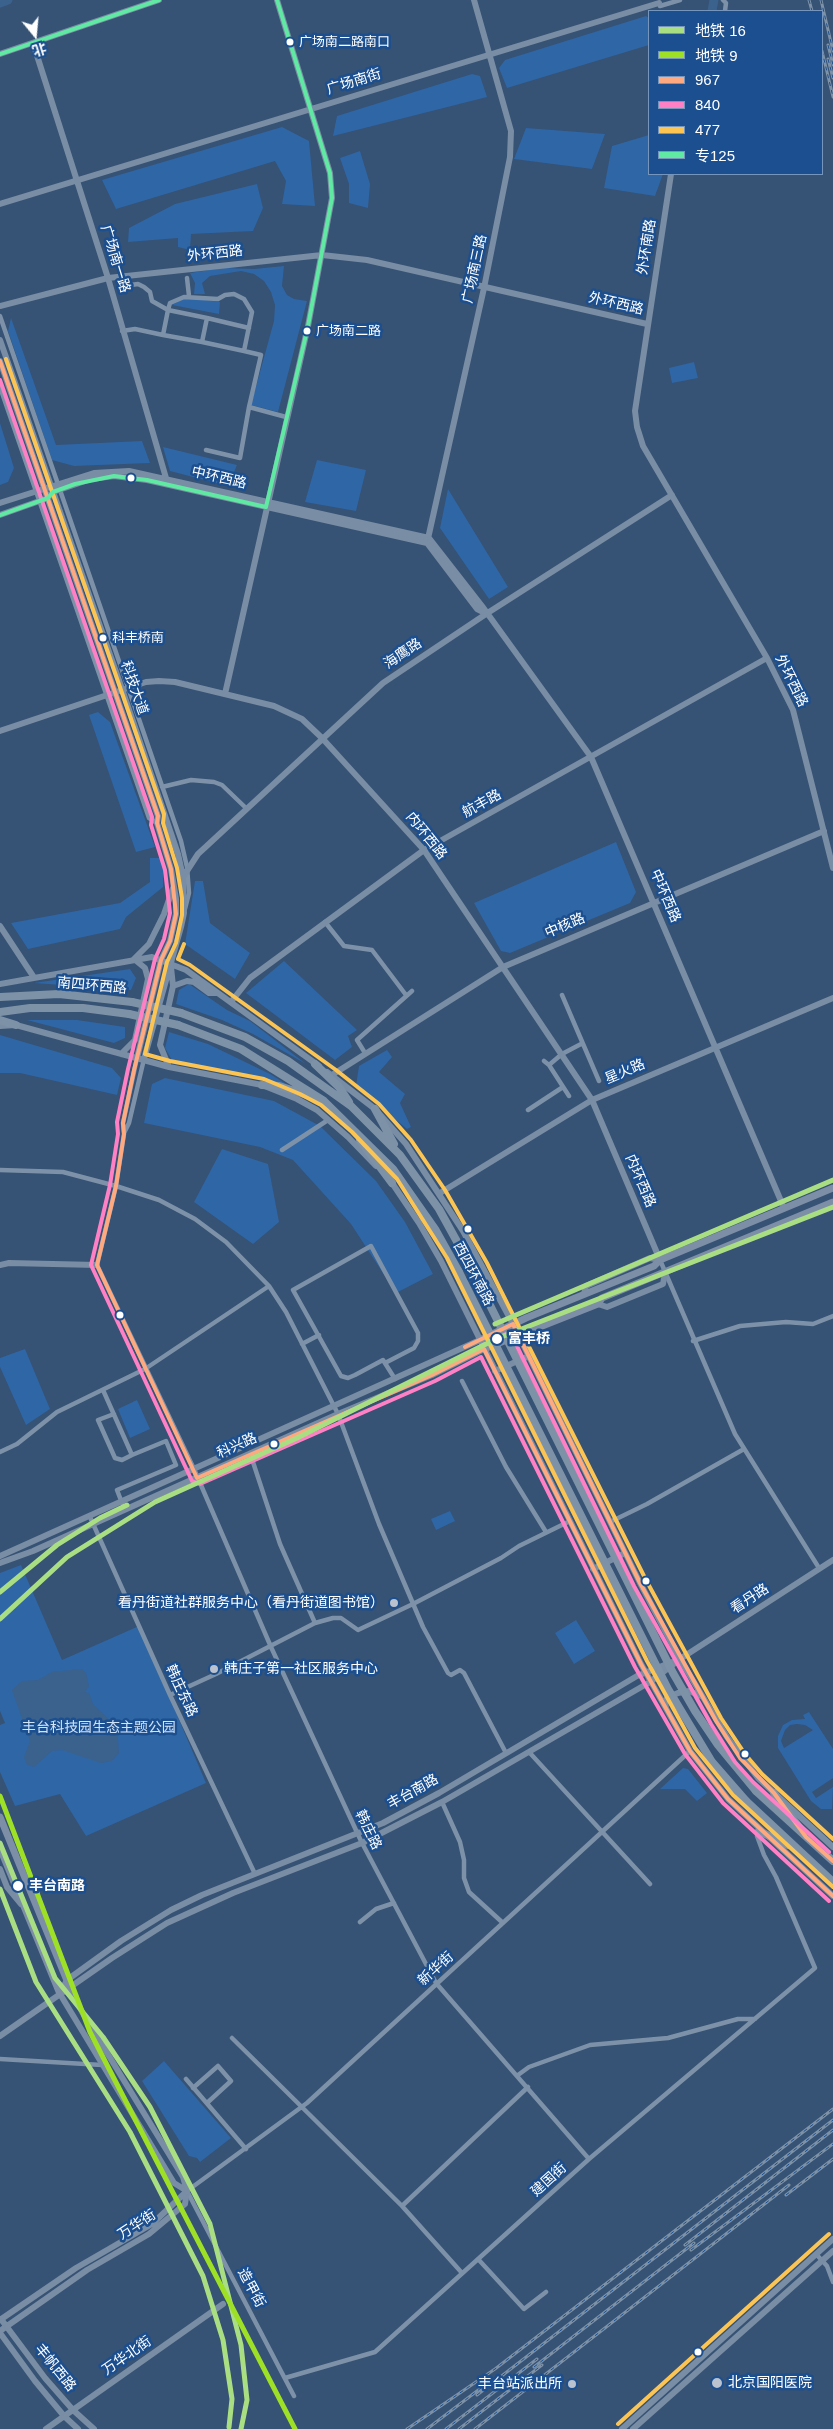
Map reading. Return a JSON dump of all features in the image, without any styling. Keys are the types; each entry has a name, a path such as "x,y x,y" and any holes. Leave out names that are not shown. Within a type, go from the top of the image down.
{"highway":[{"name":"南四环西路","path":"0,997 59,994 132,1002 181,1013"},
{"name":"南四环西路","path":"0,1012 30,1008 83,1008 129,1014"},
{"name":"西四环南路","path":"181,1013 245,1037 288,1061 351,1106 400,1155 439,1210 471,1267 673,1673 695,1711 718,1745 756,1791 833,1861"},
{"name":"西四环南路","path":"129,1014 178,1025 241,1049 324,1101 387,1162 409,1190 435,1229 459,1272 668,1689 712,1762 746,1801 833,1882"},
{"path":"0,1020 16,1025"},
{"path":"315,1064 339,1087 351,1106"},
{"path":"262,1085 279,1086 324,1101"},
{"path":"375,1109 400,1155"},
{"path":"346,1121 392,1183"},
{"path":"774,1793 806,1837"},
{"path":"759,1831 796,1849"}],"main road":[{"path":"480,1340 513,1324 654,1266 660,1260 830,1189"},
{"path":"484,1349 598,1304 602,1298 665,1274 833,1203"},
{"path":"0,1817 69,1984"},
{"path":"0,1848 60,1994"}],"street":[{"path":"0,54 159,0"},
{"path":"225,694 308,326 332,198 330,173 277,0"},
{"name":"广场南三路","path":"428,541 484,288 510,157 511,130 474,0"},
{"path":"659,5 680,0"},
{"name":"广场南街","path":"0,204 490,53 659,5"},
{"name":"广场南一路","path":"32,43 78,180 108,278 165,481"},
{"name":"外环南路","path":"647,324 671,175"},
{"name":"外环西路","path":"0,306 108,278 322,255 367,260 647,324 634,411 644,446 767,658 793,710 833,868"},
{"path":"187,278 189,296"},
{"path":"131,285 138,284 144,287 150,292 152,300 168,310 249,328"},
{"path":"163,335 170,303 189,296 218,299 225,295 234,294 244,299 252,312 244,351"},
{"path":"0,316 59,487 122,690"},
{"path":"202,342 207,318"},
{"path":"122,331 135,329 262,355 248,407 240,458 206,450"},
{"name":"科技大道","path":"0,340 49,491"},
{"name":"科技大道","path":"0,361 159,788 178,854 183,877 184,913 178,943 170,962"},
{"path":"0,387 149,818 157,823"},
{"path":"248,407 286,417"},
{"name":"中环西路","path":"0,503 36,490 49,491 111,471 136,472 165,481 428,541 477,608 486,614 591,757 784,1208"},
{"name":"中环西路","path":"0,515 40,501 49,491"},
{"name":"海鹰路","path":"183,877 198,854 383,683 486,614 672,495"},
{"name":"航丰路","path":"231,1002 250,978 424,850 767,658"},
{"name":"内环西路","path":"0,731 146,682 159,681 225,694 289,711 302,719 322,738 424,850 562,1054 592,1100 660,1260"},
{"name":"科技大道","path":"122,690 158,816 157,823 174,884 176,914 170,941 161,960 141,1059"},
{"path":"184,913 189,893 188,870 182,840 159,788 199,779 214,782 222,785 247,809"},
{"name":"中核路","path":"332,1075 502,967 824,831"},
{"path":"121,1054 135,1040 148,979 145,968 134,959 149,944 170,900 174,884"},
{"path":"325,922 344,946 372,950 406,995"},
{"path":"0,926 33,976"},
{"path":"169,1067 160,1045 173,986 170,941"},
{"name":"南四环西路","path":"0,984 33,976 134,959 152,957 170,962"},
{"path":"0,1265 9,1263 97,1265 116,1186 124,1134 129,1123 141,1059 170,962"},
{"name":"西四环南路","path":"170,962 186,970 332,1075 375,1109 406,1144 440,1193 463,1231 513,1324 625,1552 680,1659 702,1697 740,1758 774,1793 833,1847"},
{"path":"173,986 188,981 194,982 208,993 218,993"},
{"path":"365,1053 357,1040 412,991"},
{"path":"562,995 599,1082"},
{"name":"星火路","path":"440,1193 592,1100 833,998"},
{"path":"0,1026 16,1025 141,1059"},
{"path":"549,1065 562,1054 582,1044"},
{"name":"西四环南路","path":"141,1059 169,1067 262,1085 297,1099 328,1120 392,1183 419,1222 480,1340 650,1682 690,1751 728,1799 759,1831 833,1896"},
{"path":"544,1061 549,1065 569,1096"},
{"path":"528,1110 563,1087"},
{"path":"282,1150 328,1120"},
{"path":"0,1170 63,1172 159,1200 195,1219 226,1242 269,1286 302,1344 338,1414 379,1524 414,1604 448,1673 451,1675 460,1670 464,1673 506,1753"},
{"path":"830,1189 833,1203"},
{"path":"371,1246 418,1333 418,1341 414,1348 348,1378 341,1376 319,1336 294,1290 371,1246"},
{"path":"660,1260 735,1434 819,1568"},
{"name":"韩庄路","path":"97,1265 194,1469 270,1646 357,1834 436,1983 518,2075 589,2159"},
{"path":"0,1452 16,1444 57,1412 145,1369 269,1286"},
{"path":"694,1341 740,1326 786,1322 813,1324 833,1316"},
{"path":"302,1344 319,1336"},
{"name":"科兴路","path":"0,1556 122,1503 480,1340"},
{"name":"科兴路","path":"0,1564 338,1414 432,1375 484,1349"},
{"path":"495,1371 528,1356"},
{"path":"384,1362 395,1379"},
{"path":"462,1381 506,1466 546,1532"},
{"path":"103,1390 132,1455"},
{"path":"114,1414 98,1420 115,1458 122,1460 166,1441 176,1465 117,1490 122,1503"},
{"path":"610,1522 647,1504 744,1450"},
{"path":"250,1453 280,1544 315,1623"},
{"name":"韩庄东路","path":"90,1517 170,1695 255,1874"},
{"path":"170,1695 315,1623 333,1618 341,1618 358,1630 414,1604 546,1532 570,1521"},
{"path":"593,1569 625,1552"},
{"name":"看丹路","path":"680,1659 833,1560"},
{"name":"丰台南路","path":"0,2036 60,1994 69,1984 164,1914 255,1874 383,1823 439,1793 645,1672 680,1659"},
{"name":"丰台南路","path":"69,1984 167,1923 234,1893 362,1843 442,1802 650,1682 680,1659"},
{"path":"666,1711 665,1702 678,1693 689,1691 702,1697"},
{"name":"新华街","path":"187,2191 303,2106 690,1751"},
{"path":"529,1752 650,1884"},
{"path":"442,1802 460,1842 464,1860 464,1878 469,1892 503,1923"},
{"name":"建国街","path":"284,2378 375,2352 589,2159 815,1968 776,1877 764,1855 757,1836 759,1831"},
{"path":"0,1869 7,1887 23,1906"},
{"path":"360,1922 376,1909 394,1903"},
{"name":"造甲街","path":"69,1984 82,2012 183,2177 187,2191 294,2396"},
{"name":"造甲街","path":"60,1994 174,2183 187,2191"},
{"path":"518,2075 529,2067 590,2046 668,2038 738,2019 754,2019"},
{"path":"232,2038 303,2106 402,2206 462,2273"},
{"path":"0,2059 102,2065"},
{"path":"193,2088 218,2066 231,2081 206,2103"},
{"path":"186,2079 246,2149"},
{"path":"402,2206 528,2087"},
{"name":"万华街","path":"0,2319 76,2268 152,2224 187,2191"},
{"name":"万华街","path":"0,2332 73,2278 160,2226 185,2204 187,2191"},
{"path":"634,2426 833,2239"},
{"path":"622,2429 634,2426 833,2251"},
{"path":"816,2254 827,2266 833,2282"},
{"path":"478,2259 524,2309 546,2292"},
{"name":"万华北街","path":"46,2429 222,2304"},
{"name":"丰帆西路","path":"0,2319 45,2378 73,2410 94,2429"},
{"name":"丰帆西路","path":"0,2332 35,2382 64,2416 78,2429"}],"green space":[{"path":"646,16 648,17 648,45 507,88 499,68 505,60"},
{"path":"472,74 480,76 487,97 333,136 337,116"},
{"path":"282,127 309,141 315,206 282,204 286,181 275,161 116,209 102,180"},
{"path":"526,128 605,134 592,169 514,159"},
{"path":"648,135 648,175 663,175 655,196 604,188 612,146"},
{"path":"360,151 370,184 368,208 349,203 349,184 340,158"},
{"path":"257,184 263,208 253,231 191,234 190,250 178,247 178,238 128,242 129,228 175,204"},
{"path":"284,266 282,286 287,295 294,299 307,301 278,412 251,405 274,321 275,305 271,292 264,281 254,274 241,271 210,276 202,283 205,294 194,294 195,283 190,273 223,268 254,269"},
{"path":"183,299 220,302 219,314 172,305"},
{"path":"11,318 56,445 142,441 150,463 74,466 52,460 8,331"},
{"path":"694,362 698,378 672,383 669,368"},
{"path":"0,423 14,468 8,482 0,485"},
{"path":"163,447 237,465 228,486 170,471"},
{"path":"317,460 366,470 356,511 305,502"},
{"path":"448,489 508,587 489,599 440,528"},
{"path":"98,712 110,722 155,847 136,852 89,715"},
{"path":"616,842 636,892 630,903 510,953 501,951 474,903"},
{"path":"150,858 163,858 163,887 126,917 120,929 28,949 11,923 120,903 150,882"},
{"path":"195,881 203,881 210,923 250,953 235,979 185,944"},
{"path":"284,961 357,1030 348,1036 352,1047 335,1060 246,993"},
{"path":"130,969 136,978 131,990 34,983"},
{"path":"189,984 227,1010 250,1021 306,1064 253,1034 222,1020 176,1004 179,990"},
{"path":"27,1020 77,1020 125,1027 125,1038 114,1043"},
{"path":"169,1032 208,1044 270,1074 296,1090 278,1083 173,1062 165,1048"},
{"path":"0,1035 112,1068 121,1078 117,1095 20,1073 0,1073"},
{"path":"387,1050 392,1057 379,1072 405,1094 400,1103 411,1127 407,1129 356,1086 359,1066"},
{"path":"165,1078 274,1101 320,1126 376,1181 405,1222 433,1274 396,1293 351,1224 293,1160 260,1147 144,1123 152,1084"},
{"path":"222,1149 268,1164 279,1222 253,1244 194,1202"},
{"path":"25,1349 50,1409 26,1425 0,1367 0,1358"},
{"path":"137,1400 150,1429 130,1438 118,1409"},
{"path":"450,1511 455,1521 436,1530 431,1519"},
{"name":"丰台科技园生态主题公园","path":"21,1565 62,1660 139,1626 206,1783 86,1836 60,1794 15,1806 0,1772 0,1725 5,1723 0,1711 0,1573"},
{"path":"576,1620 595,1651 574,1664 555,1633"},
{"path":"809,1712 833,1749 833,1778 812,1792 816,1798 833,1787 832,1809 821,1809 811,1801 778,1748 778,1736 783,1725 792,1720 805,1719 803,1715","holes":["790,1725 805,1725 813,1730 784,1748 781,1741 785,1730"]},
{"path":"683,1768 688,1769 707,1793 697,1801 685,1789 660,1789"},
{"path":"164,2061 231,2138 200,2162 197,2158 189,2156 142,2081"}],"shaded area":[{"path":"82,1669 86,1673 89,1686 85,1692 89,1693 93,1704 117,1727 119,1753 112,1761 101,1763 62,1750 52,1751 34,1767 27,1765 24,1757 30,1741 12,1690 22,1681 38,1680 52,1672"}],"waterway":[{"path":"0,3 8,0"},
{"path":"712,10 714,0"}],"railway":[{"path":"809,0 812,10"},
{"path":"821,0 833,51"},
{"path":"828,45 833,65"},
{"path":"823,55 833,97"},
{"path":"828,59 833,78"},
{"path":"407,2429 495,2369 833,2109"},
{"path":"477,2395 833,2120"},
{"path":"685,2245 833,2130"},
{"path":"691,2250 833,2144"},
{"path":"786,2195 833,2159"},
{"path":"475,2429 789,2185"},
{"path":"534,2367 694,2243"},
{"path":"446,2429 537,2359"},
{"path":"459,2429 542,2365"},
{"path":"427,2429 481,2388"}],"metro line":[{"name":"16","path":"495,1324 833,1180"},
{"name":"16","path":"0,1619 67,1557 155,1502 297,1438 496,1339 833,1207"},
{"name":"16","path":"0,1592 57,1545 100,1518 127,1505"},
{"name":"9","path":"0,1796 90,2032 295,2429"},
{"name":"16","path":"0,1843 55,1978 103,2037 150,2107 210,2224 241,2345 247,2400 241,2429"},
{"name":"16","path":"0,1889 36,1982 130,2132 203,2276 223,2340 232,2399 229,2427"}],"transit line":[{"name":"专125","path":"0,54 159,0"},
{"name":"专125","path":"0,515 48,498 53,492 75,484 114,476 147,480 266,507 308,326 332,198 330,173 277,0"},
{"name":"477","path":"6,359 164,814 163,823 177,868 182,898 182,915 176,943 167,962 145,1054 170,1061 264,1079 300,1094 321,1105 352,1132 397,1179 447,1258 647,1661 695,1748 733,1795 833,1887"},
{"name":"967","path":"0,361 158,816 157,823 171,869 176,914 170,941 161,960 134,1070 123,1123 124,1134 116,1186 97,1265 197,1478 432,1375 484,1349 641,1664 690,1751 728,1799 833,1896"},
{"name":"840","path":"0,380 152,817 151,825 165,870 170,913 164,939 155,959 128,1069 117,1122 118,1134 110,1185 91,1265 192,1481 200,1484 435,1381 481,1357 635,1667 685,1754 723,1803 829,1901"},
{"name":"477","path":"184,944 178,959 190,965 336,1070 379,1104 411,1140 445,1190 487,1263 646,1580 721,1718 745,1754 762,1774 833,1839"},
{"name":"967","path":"465,1347 513,1324 640,1583 716,1721 740,1758 774,1793 806,1837 833,1861"},
{"name":"840","path":"468,1353 510,1332 634,1586 711,1724 735,1762 753,1782 829,1852"},
{"name":"477","path":"618,2424 829,2234"}],"place":[{"name":"广场南二路南口","path":"290,42"},
{"name":"广场南二路","path":"307,331"},
{"name":"科丰桥南","path":"103,638"},
{"name":"富丰桥","path":"497,1339"},
{"name":"看丹街道社群服务中心（看丹街道图书馆）","path":"394,1603"},
{"name":"韩庄子第一社区服务中心","path":"214,1669"},
{"name":"丰台南路","path":"18,1886"},
{"name":"北京国阳医院","path":"717,2383"},
{"name":"丰台站派出所","path":"572,2384"}]}
